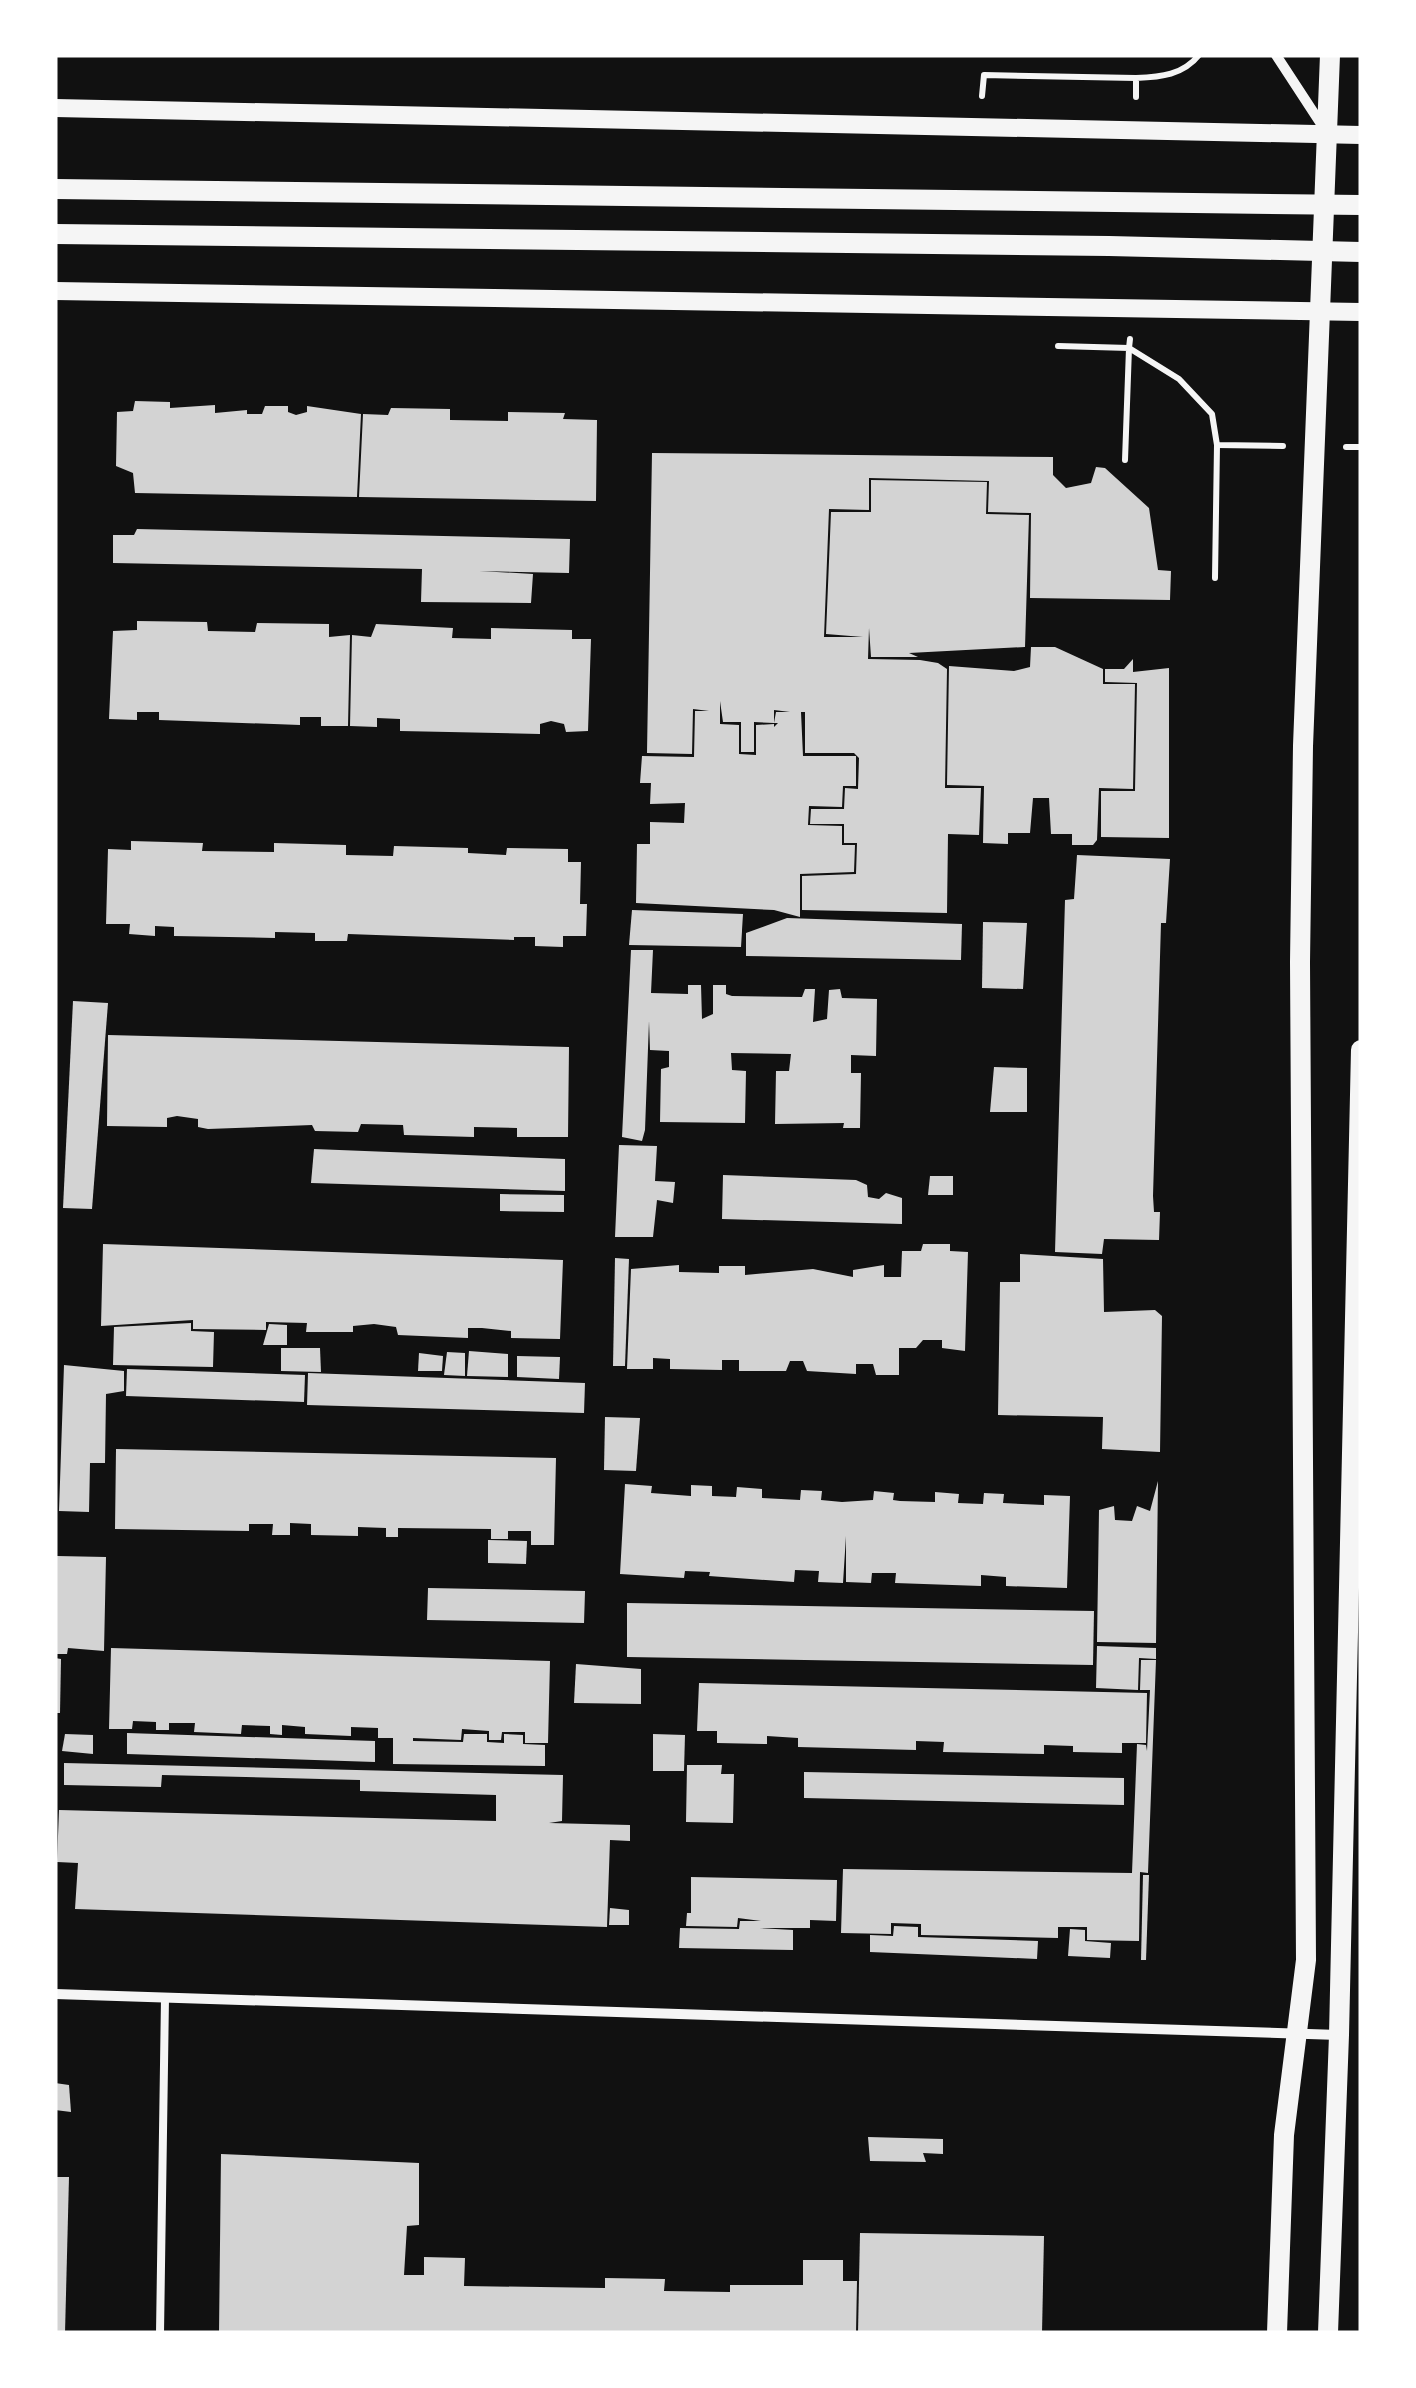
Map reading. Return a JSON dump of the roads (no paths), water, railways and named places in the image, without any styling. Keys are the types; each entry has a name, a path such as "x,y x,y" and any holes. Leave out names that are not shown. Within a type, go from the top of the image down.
{"main road":[{"path":"1277,2333 1284,2135 1306,1960 1300,942 1330,55"},
{"path":"55,189 1361,206"},
{"path":"55,234 1361,252"},
{"path":"1328,2333 1339,2034 1361,1050"}],"street":[{"path":"1276,55 1328,134"},
{"path":"55,108 1361,135"},
{"path":"55,292 1361,312"},
{"path":"55,1994 1339,2034"}],"lane":[{"path":"160,2333 165,1998"}]}
